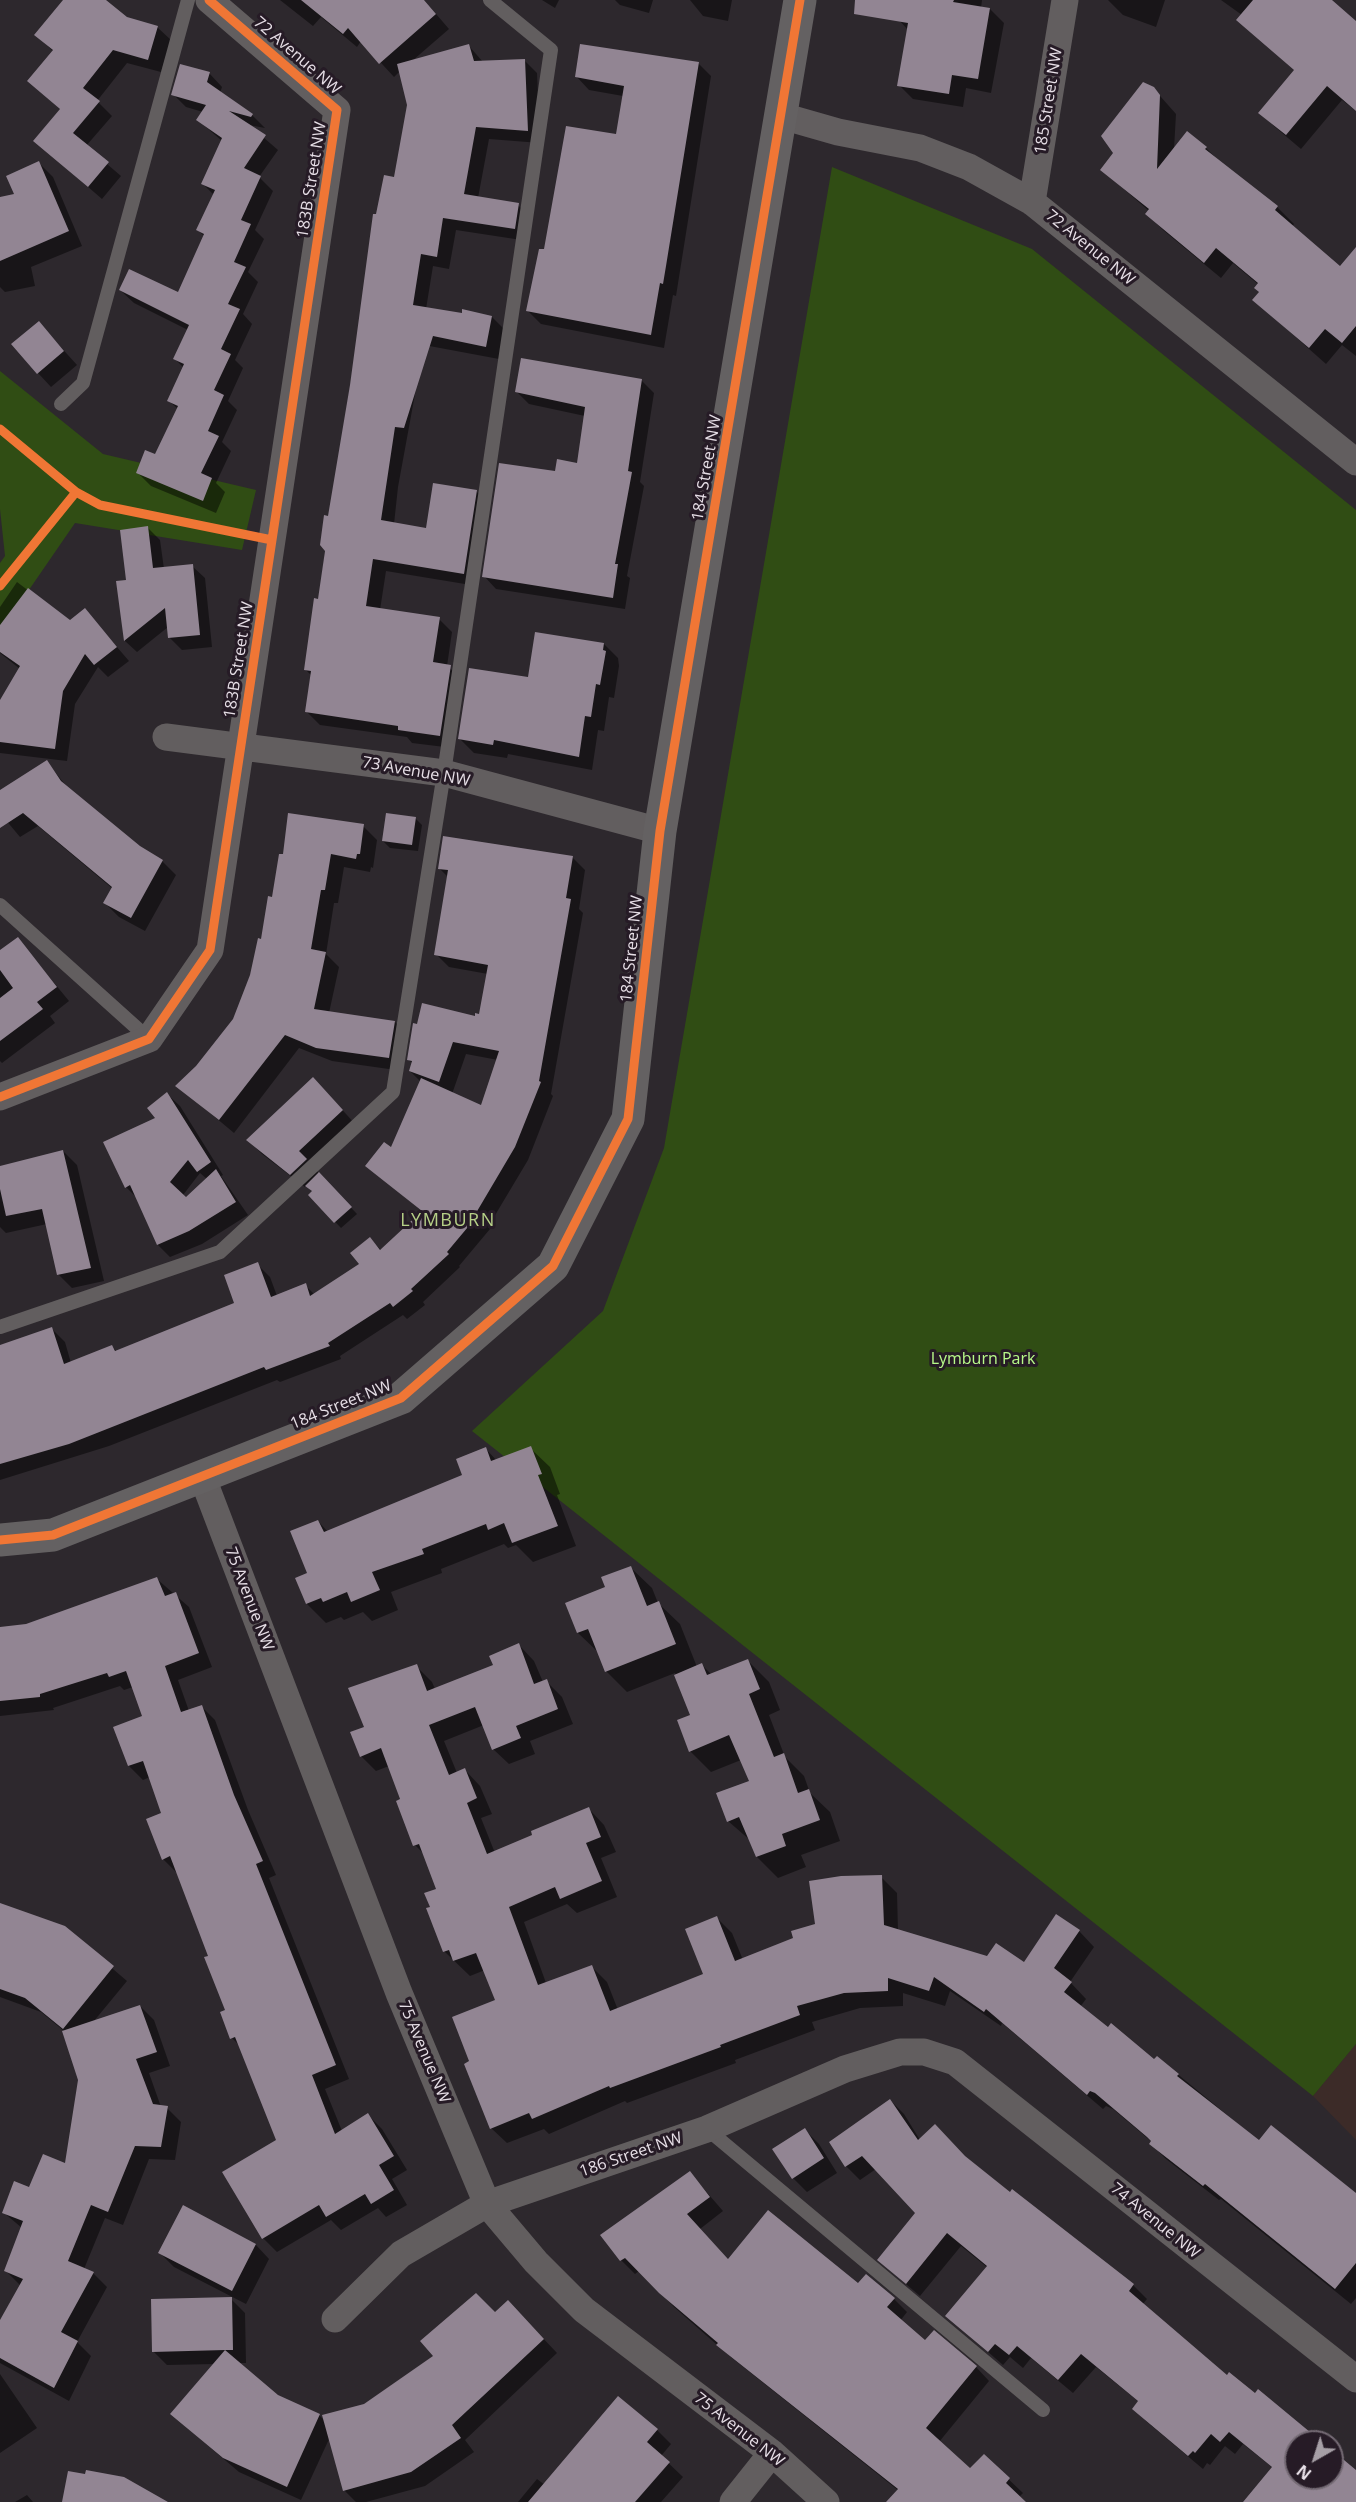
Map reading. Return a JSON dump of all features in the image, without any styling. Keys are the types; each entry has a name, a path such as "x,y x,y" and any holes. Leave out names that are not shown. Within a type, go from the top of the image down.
{"street":[{"name":"72 Avenue NW","path":"209,0 337,110"},
{"name":"184 Street NW","path":"0,1540 53,1535 401,1398 553,1266 628,1119 660,831 800,0"},
{"name":"185 Street NW","path":"1032,202 1065,0"},
{"name":"183B Street NW","path":"149,1039 210,950 337,110"},
{"name":"72 Avenue NW","path":"782,116 838,132 920,148 969,167 1032,202 1356,462"},
{"name":"73 Avenue NW","path":"166,737 444,773 660,831"},
{"path":"0,1097 149,1039"},
{"name":"75 Avenue NW","path":"202,1476 399,1993 488,2204 536,2262 584,2310 772,2453 826,2502"},
{"name":"186 Street NW","path":"335,2319 402,2254 488,2204 707,2129 845,2069 900,2052 924,2052 955,2062"},
{"name":"74 Avenue NW","path":"955,2062 1356,2379"},
{"path":"733,2502 772,2453"}],"lane":[{"path":"61,404 83,383 188,0"},
{"path":"0,1327 220,1252 393,1092 444,773 551,51 489,0"},
{"path":"0,905 149,1039"},
{"path":"707,2129 1043,2410"}],"shaded area":[{"path":"1356,2044 1356,2140 1313,2096"}],"green space":[{"name":"Lymburn Park","path":"832,167 1032,249 1356,510 1356,2044 1313,2096 472,1431 603,1311 664,1148"},
{"path":"0,371 103,454 256,490 242,550 75,523 0,632 0,563 5,556 0,509"}],"building":[{"path":"63,0 106,0 127,17 158,26 148,60 113,50 83,88 100,101 73,133 109,162 88,187 33,141 60,109 27,81 53,50 34,35"},
{"path":"301,0 424,0 436,14 379,64 348,28 343,34"},
{"path":"855,0 954,0 953,2 990,8 978,79 952,75 949,94 897,86 908,23 854,14"},
{"path":"1253,0 1332,0 1356,21 1356,111 1327,86 1286,135 1258,113 1294,70 1236,20"},
{"path":"469,44 474,61 525,59 528,131 476,127 464,194 519,203 515,229 443,218 437,257 421,254 413,305 462,313 462,309 492,316 486,347 433,336 404,428 395,427 381,520 426,528 433,483 477,490 464,574 373,559 366,606 440,617 433,662 451,665 440,736 398,730 398,726 305,712 311,671 304,670 314,598 318,599 325,551 320,545 324,515 328,516 350,385 373,214 376,214 384,175 394,177 407,105 397,64"},
{"path":"580,44 699,62 663,284 660,283 651,335 526,311 539,249 544,249 566,126 616,134 624,86 575,77"},
{"path":"180,64 210,72 207,82 253,114 251,117 229,111 266,135 244,168 261,176 241,220 251,224 234,262 246,267 228,304 240,309 221,349 231,354 214,390 224,395 208,431 219,436 201,473 212,478 203,501 136,473 145,450 155,454 178,406 167,401 184,364 173,359 189,325 119,290 129,269 178,292 204,234 196,230 215,190 201,184 222,138 196,120 206,105 171,95"},
{"path":"1143,82 1154,87 1160,95 1157,169 1187,131 1207,147 1205,149 1278,206 1275,210 1340,266 1356,247 1356,326 1342,343 1325,329 1309,348 1252,300 1259,292 1254,288 1258,283 1216,248 1204,263 1145,214 1149,209 1100,170 1113,153 1101,136"},
{"path":"39,161 69,231 0,261 0,197 14,194 6,176"},
{"path":"39,321 64,351 37,374 11,344"},
{"path":"521,358 642,379 628,471 632,472 615,564 618,564 613,598 482,577 499,463 555,471 557,459 577,463 585,407 515,392"},
{"path":"148,526 153,568 193,564 200,635 168,638 165,608 124,641 116,581 126,580 120,530"},
{"path":"28,588 70,620 85,608 117,647 94,665 85,654 63,691 55,749 0,742 0,700 20,666 0,652 0,625"},
{"path":"535,632 604,643 603,650 606,651 600,685 596,684 591,717 585,716 579,757 494,740 493,745 458,739 469,668 528,677"},
{"path":"47,760 61,781 140,846 163,860 131,918 103,903 112,887 23,813 0,828 0,790"},
{"path":"288,813 364,824 360,854 357,854 356,859 331,854 325,890 321,890 311,949 326,952 314,1009 395,1021 389,1058 316,1048 285,1035 219,1120 175,1086 196,1066 233,1019 250,975 258,938 261,939 268,896 272,897 279,854 283,854"},
{"path":"386,813 416,817 412,845 382,841"},
{"path":"443,836 573,856 566,898 571,899 539,1081 541,1082 515,1147 476,1213 478,1215 447,1252 449,1254 411,1289 413,1291 393,1307 390,1303 328,1343 330,1346 266,1370 264,1367 69,1444 0,1464 0,1345 52,1327 64,1364 112,1345 115,1351 234,1303 224,1275 258,1262 271,1297 306,1283 310,1296 359,1264 350,1253 370,1237 380,1250 422,1211 365,1166 384,1142 391,1147 421,1078 481,1105 499,1051 453,1042 439,1082 409,1071 412,1061 407,1060 413,1023 417,1024 422,1003 475,1016 475,1013 479,1014 488,965 434,955 448,870 438,869"},
{"path":"18,937 57,987 37,1002 43,1009 0,1041 0,998 13,988 0,970 0,950"},
{"path":"313,1077 343,1110 299,1151 307,1159 290,1175 246,1140"},
{"path":"167,1092 211,1162 197,1172 188,1160 170,1182 186,1197 216,1169 236,1202 189,1231 157,1245 130,1185 125,1188 103,1142 155,1118 147,1108"},
{"path":"63,1150 91,1268 57,1275 42,1209 6,1216 0,1189 0,1166"},
{"path":"319,1172 352,1207 334,1223 308,1195 312,1191 305,1186"},
{"path":"531,1446 542,1474 538,1475 558,1526 512,1543 504,1523 488,1530 486,1524 422,1549 424,1554 372,1572 380,1590 351,1602 347,1592 323,1602 321,1598 306,1604 295,1578 307,1573 290,1531 318,1520 324,1532 462,1475 456,1459 486,1447 491,1461"},
{"path":"631,1566 647,1606 659,1601 676,1644 605,1672 588,1629 577,1633 565,1603 605,1587 601,1577"},
{"path":"157,1577 165,1596 176,1592 199,1653 165,1666 181,1712 202,1705 234,1795 263,1861 256,1864 336,2065 312,2075 335,2134 368,2113 394,2156 379,2165 394,2190 371,2204 365,2194 326,2217 319,2205 262,2239 222,2172 276,2140 235,2037 230,2039 220,2012 225,2010 204,1957 208,1956 170,1856 162,1860 146,1819 161,1813 143,1761 128,1766 113,1727 142,1716 126,1671 109,1677 107,1673 40,1694 40,1697 0,1701 0,1627 26,1624"},
{"path":"519,1643 534,1684 547,1679 558,1709 516,1726 521,1738 492,1750 475,1707 429,1725 449,1775 465,1768 477,1798 467,1803 487,1854 532,1835 531,1831 589,1807 601,1837 586,1843 602,1881 560,1899 555,1887 509,1907 538,1985 592,1965 610,2011 703,1974 685,1929 717,1916 735,1961 793,1938 791,1931 815,1924 809,1881 841,1876 882,1875 884,1925 987,1956 996,1943 1024,1962 1056,1914 1080,1930 1054,1968 1072,1982 1064,1992 1108,2027 1111,2023 1154,2059 1157,2056 1179,2074 1177,2076 1259,2140 1271,2125 1356,2193 1356,2263 1335,2289 1205,2184 1203,2186 1149,2144 1151,2141 1147,2137 1095,2093 1090,2091 1087,2095 986,2009 984,2012 934,1977 929,1991 888,1978 888,1991 844,1993 797,2006 800,2015 720,2045 721,2047 610,2088 609,2086 532,2119 529,2113 490,2129 464,2064 469,2061 452,2017 495,2000 476,1953 453,1961 449,1950 443,1952 426,1908 430,1907 424,1893 436,1889 419,1844 413,1846 396,1801 400,1799 381,1748 360,1757 350,1732 364,1727 348,1688 417,1664 427,1691 493,1665 489,1656"},
{"path":"748,1659 760,1689 749,1694 774,1757 784,1753 798,1793 809,1789 820,1820 782,1834 786,1846 756,1857 739,1817 727,1822 716,1793 749,1781 729,1735 689,1752 677,1720 690,1715 674,1675 702,1663 707,1675"},
{"path":"0,1903 65,1926 114,1966 63,2029 25,1998 0,1989"},
{"path":"140,2005 157,2052 136,2059 153,2104 168,2106 161,2147 135,2146 108,2212 91,2205 68,2261 94,2272 61,2332 78,2341 54,2388 0,2358 0,2320 23,2279 4,2271 23,2221 2,2213 14,2181 29,2187 43,2154 65,2163 78,2080 62,2031"},
{"path":"890,2099 918,2140 935,2124 965,2156 1010,2192 1012,2189 1134,2284 1129,2291 1227,2375 1229,2372 1255,2393 1258,2389 1308,2430 1284,2430 1284,2490 1344,2490 1344,2460 1356,2470 1356,2502 1243,2502 1272,2467 1229,2432 1220,2442 1211,2434 1195,2453 1193,2451 1188,2456 1132,2409 1138,2401 1081,2354 1058,2380 1017,2346 1009,2355 995,2344 988,2352 945,2316 987,2266 947,2233 906,2284 877,2260 915,2213 862,2156 845,2167 829,2142"},
{"path":"805,2128 824,2158 792,2179 772,2149"},
{"path":"690,2171 710,2197 687,2214 728,2259 768,2210 858,2283 866,2274 895,2298 887,2307 925,2340 934,2330 977,2366 926,2428 970,2468 984,2454 1010,2478 1006,2483 1026,2502 886,2502 898,2489 716,2345 718,2343 659,2293 625,2258 620,2261 600,2235"},
{"path":"183,2205 256,2244 232,2291 158,2253"},
{"path":"476,2293 495,2312 508,2300 544,2339 452,2425 461,2438 411,2472 343,2491 322,2415 364,2404 433,2356 420,2341"},
{"path":"232,2297 233,2350 152,2352 151,2299"},
{"path":"225,2350 278,2395 320,2414 287,2487 223,2458 170,2414"},
{"path":"618,2396 658,2429 647,2442 670,2462 635,2502 528,2502"},
{"path":"86,2470 124,2477 168,2502 62,2502 68,2471 85,2474"}],"cycle path":[{"path":"0,1097 149,1039 210,950 337,110 209,0"},
{"path":"0,1540 53,1535 401,1398 553,1266 628,1119 660,831 800,0"},
{"path":"0,429 76,492 100,505 272,540"},
{"path":"0,586 76,492"}],"district":[{"name":"LYMBURN","path":"448,1221"}]}
